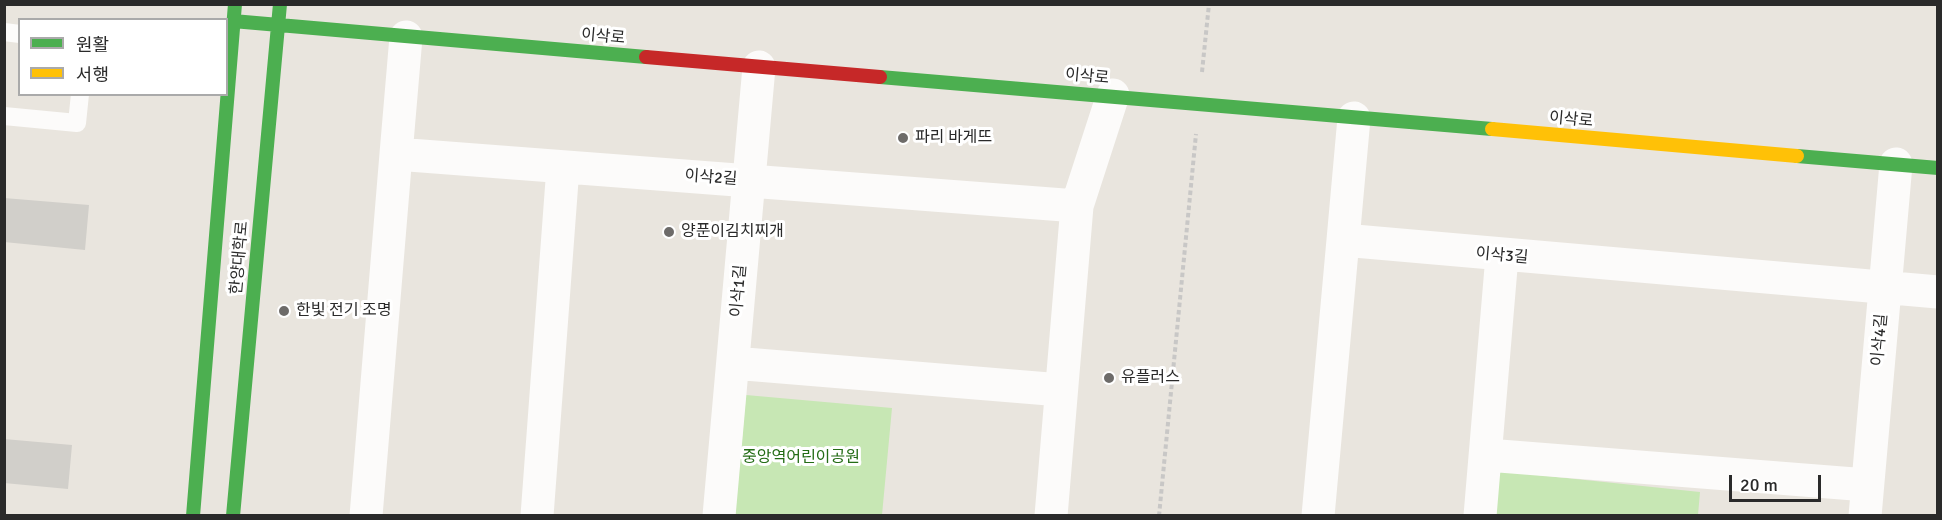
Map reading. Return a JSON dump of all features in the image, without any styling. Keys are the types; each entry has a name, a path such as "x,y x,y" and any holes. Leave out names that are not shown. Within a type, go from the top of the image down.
{"street":[{"name":"한양대학로","path":"228,83 235,4"},
{"name":"한양대학로","path":"232,516 280,4"},
{"name":"이삭로","path":"233,21 1113,95 1938,168"},
{"path":"366,516 406,37"},
{"name":"이삭1길","path":"719,516 759,67"},
{"path":"1051,516 1077,206 1113,95"},
{"name":"한양대학로","path":"193,516 227,96"},
{"path":"1318,516 1354,118"},
{"name":"이삭2길","path":"396,154 1077,206"},
{"name":"이삭4길","path":"1866,500 1896,164"},
{"path":"537,516 563,167"},
{"name":"이삭3길","path":"1343,240 1502,256 1938,292"},
{"path":"1480,516 1487,455 1502,256"},
{"path":"733,363 1062,390"},
{"path":"1487,455 1866,500"}],"lane":[{"path":"4,116 77,123 80,96"}],"path":[{"path":"1159,516 1209,4"}],"green space":[{"name":"중앙역어린이공원","path":"746,395 892,408 882,515 735,516"},
{"path":"1499,471 1700,492 1698,515 1494,516"}],"building":[{"path":"4,198 89,205 85,250 4,242"},
{"path":"4,439 72,445 68,489 4,483"}],"traffic: fast":[{"path":"228,89 235,4"},
{"path":"233,516 280,4"},
{"path":"233,21 646,57"},
{"path":"880,77 1492,129"},
{"path":"193,516 227,96"},
{"path":"1797,156 1938,168"}],"traffic: slow":[{"path":"1492,129 1797,156"}],"traffic: jam":[{"path":"646,57 880,77"}],"place":[{"name":"파리 바게뜨","path":"903,138"},
{"name":"양푼이김치찌개","path":"669,232"},
{"name":"한빛 전기 조명","path":"284,311"},
{"name":"유플러스","path":"1109,378"}]}
